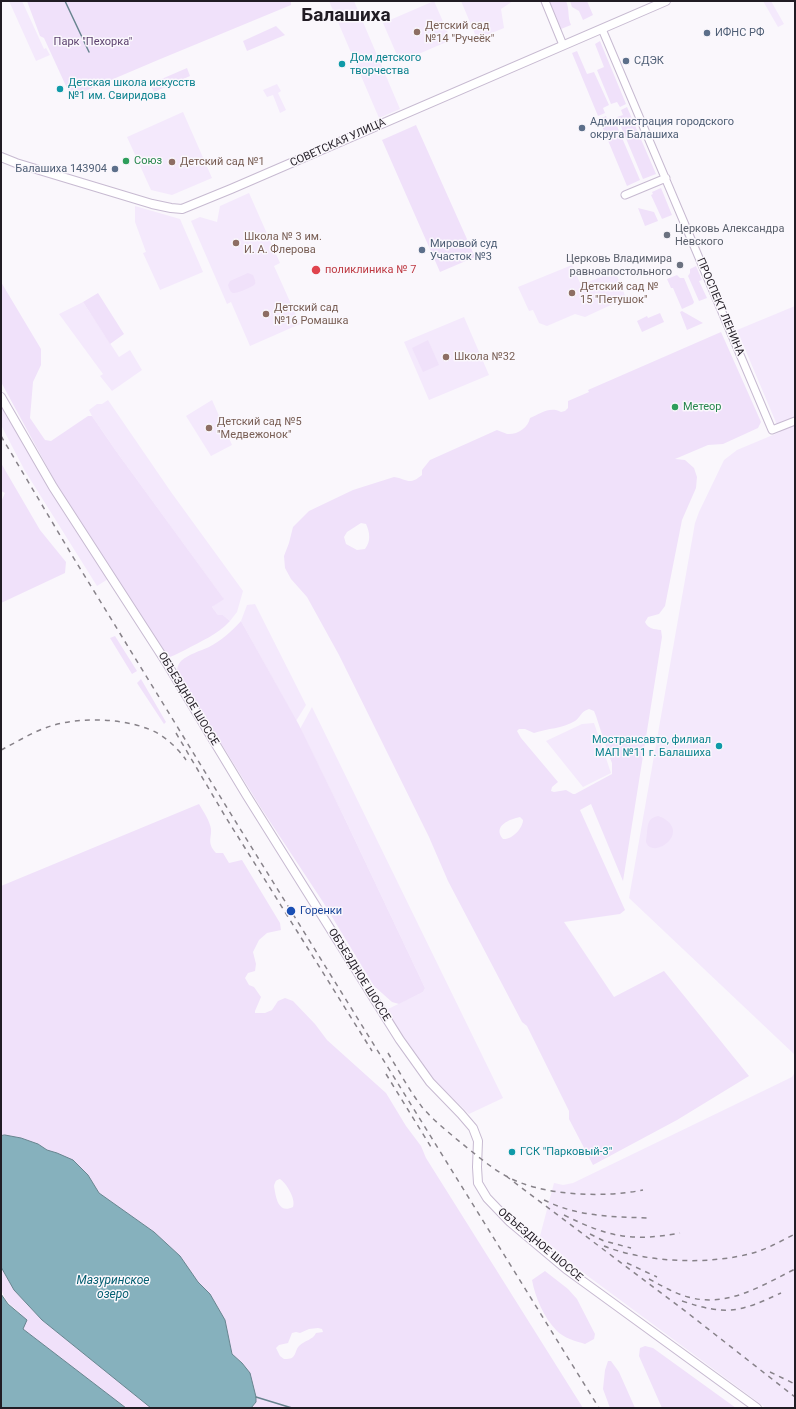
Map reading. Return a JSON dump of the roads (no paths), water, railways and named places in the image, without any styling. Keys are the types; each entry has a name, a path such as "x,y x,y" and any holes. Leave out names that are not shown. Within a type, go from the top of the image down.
{"main road":[{"name":"СОВЕТСКАЯ УЛИЦА","path":"1,157 152,204 182,209 666,1"},
{"name":"ОБЪЕЗДНОЕ ШОССЕ","path":"1,397 53,487 166,662 247,796 400,1040 430,1082 473,1128 478,1142 478,1182 487,1198 510,1222 566,1269 756,1408"}],"street":[{"path":"545,1 563,45"},
{"name":"ПРОСПЕКТ ЛЕНИНА","path":"602,29 772,430 795,421"},
{"path":"625,195 666,178"}],"water":[{"name":"Мазуринское озеро","path":"5,1135 21,1138 38,1144 47,1150 73,1160 88,1175 99,1193 154,1232 180,1256 198,1282 210,1294 225,1320 232,1354 250,1373 256,1397 256,1402 251,1408 151,1408 42,1320 14,1290 1,1267 1,1136"},
{"path":"1,1294 8,1304 27,1320 23,1329 126,1408 1,1408"}],"waterway":[{"path":"65,1 89,52"},
{"path":"256,1397 292,1408"}],"railway":[{"path":"1,436 70,552 229,811 599,1408"},
{"path":"1,750 51,726 77,721 106,720 135,725 159,734 174,746 186,760"},
{"path":"176,733 225,816 372,1051"},
{"path":"388,1053 426,1112 460,1142 500,1173 520,1183 537,1188 573,1194 610,1194 643,1190"},
{"path":"386,1074 431,1147"},
{"path":"506,1176 689,1314 795,1397"},
{"path":"544,1200 557,1206 583,1213 651,1218"},
{"path":"564,1215 607,1233 620,1236 648,1237 680,1233"},
{"path":"590,1234 604,1241 631,1248"},
{"path":"604,1246 639,1256 658,1259 698,1261 736,1257 753,1253 774,1245 795,1234"},
{"path":"627,1263 657,1277"},
{"path":"649,1279 688,1297 702,1300 716,1300 743,1294 795,1269"},
{"path":"682,1301 711,1309 733,1310 744,1308 781,1293"},
{"path":"770,1372 795,1384"}],"place":[{"name":"Детский сад №14 \"Ручеёк\"","path":"417,32"},
{"name":"ИФНС РФ","path":"707,33"},
{"name":"СДЭК","path":"626,61"},
{"name":"Дом детского творчества","path":"342,64"},
{"name":"Детская школа искусств №1 им. Свиридова","path":"60,89"},
{"name":"Администрация городского округа Балашиха","path":"582,128"},
{"name":"Союз","path":"126,161"},
{"name":"Детский сад №1","path":"172,162"},
{"name":"Балашиха 143904","path":"115,169"},
{"name":"Церковь Александра Невского","path":"667,235"},
{"name":"Школа № 3 им. И. А. Флерова","path":"236,243"},
{"name":"Мировой суд Участок №3","path":"422,250"},
{"name":"Церковь Владимира равноапостольного","path":"680,265"},
{"name":"поликлиника № 7","path":"316,270"},
{"name":"Детский сад № 15 \"Петушок\"","path":"572,293"},
{"name":"Детский сад №16 Ромашка","path":"266,314"},
{"name":"Школа №32","path":"446,357"},
{"name":"Метеор","path":"675,407"},
{"name":"Детский сад №5 \"Медвежонок\"","path":"209,428"},
{"name":"Мострансавто, филиал МАП №11 г. Балашиха","path":"719,746"},
{"name":"Горенки","path":"291,911"},
{"name":"ГСК \"Парковый-3\"","path":"512,1152"}],"district":[{"name":"Балашиха","path":"346,16"}],"park label":[{"name":"Парк \"Пехорка\"","path":"93,42"}]}
